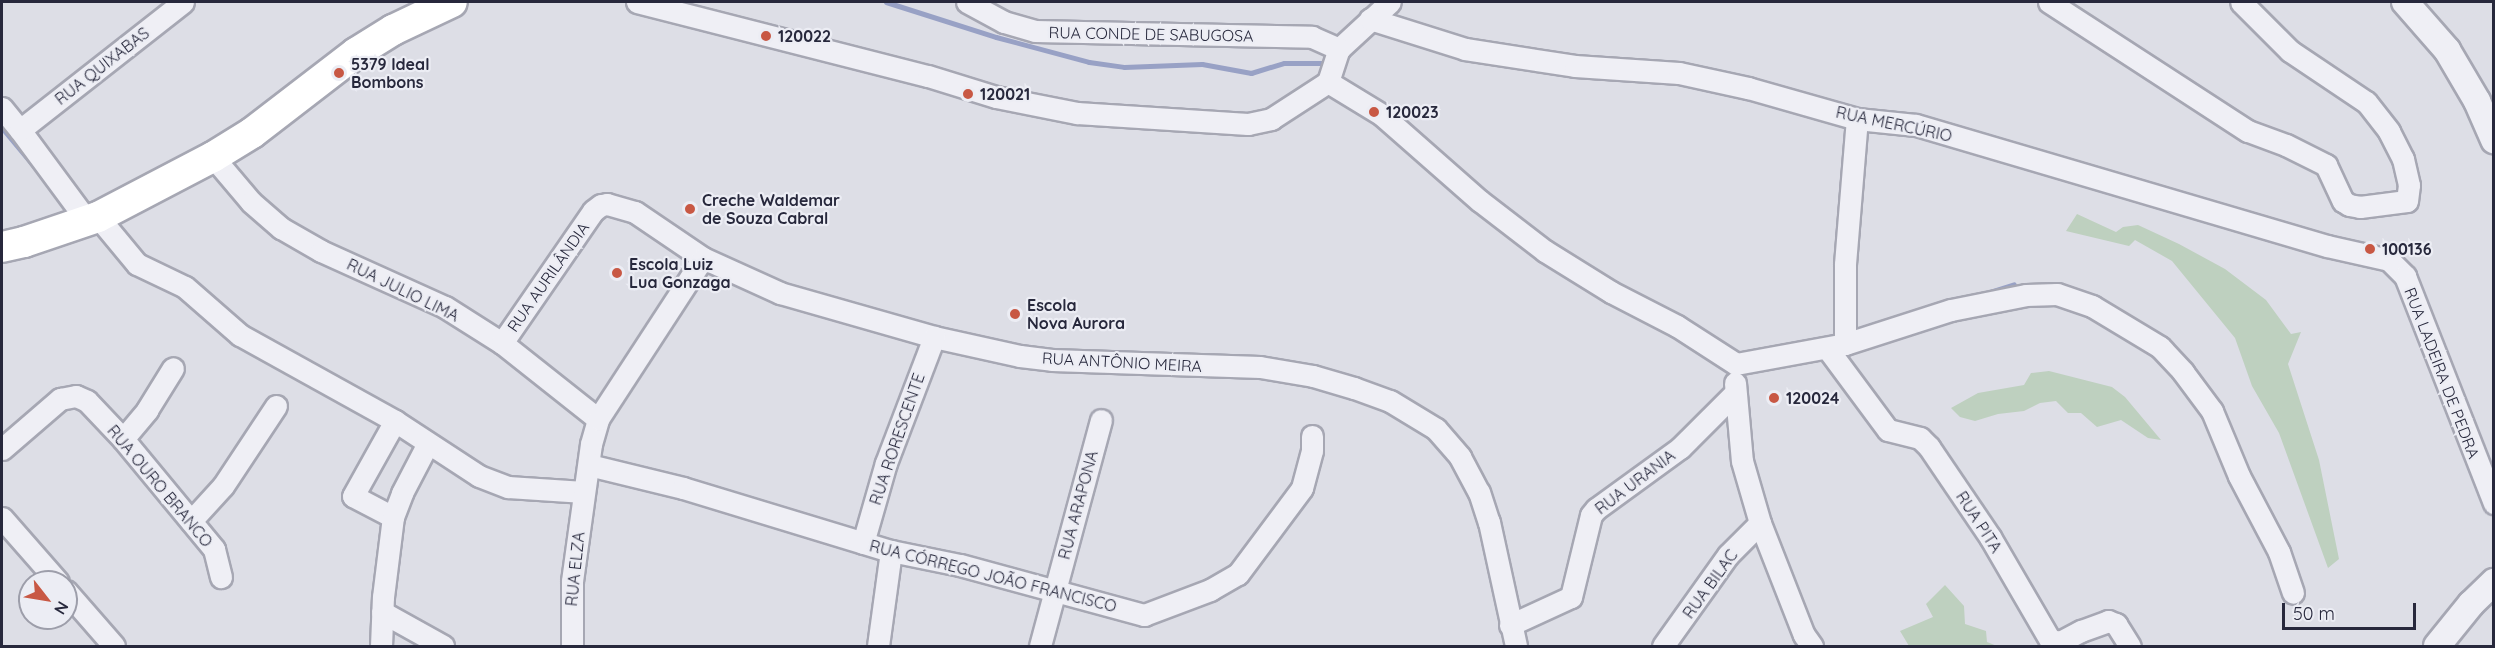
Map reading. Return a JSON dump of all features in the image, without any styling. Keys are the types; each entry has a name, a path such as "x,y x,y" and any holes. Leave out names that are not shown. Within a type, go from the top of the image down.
{"main road":[{"path":"2,247 93,220 213,157 252,133 356,53 440,7"}],"street":[{"name":"RUA QUIXABAS","path":"20,129 183,2"},
{"path":"637,2 928,76 996,97 1077,113 1260,124 1290,108 1328,82 1339,49 1390,2"},
{"name":"RUA CONDE DE SABUGOSA","path":"967,2 1004,22 1035,31 1312,38 1339,49"},
{"path":"2049,2 2248,130 2286,145 2326,165 2343,201 2349,205 2360,207 2408,201 2409,185 2403,159 2390,131 2366,102 2290,51 2241,2"},
{"path":"2405,2 2447,50 2477,101 2493,140"},
{"name":"RUA MERCÚRIO","path":"1370,19 1465,49 1575,66 1679,73 1748,88 1857,119 1916,125 2327,246 2389,260 2405,276"},
{"path":"1328,82 1395,125 1480,201 1545,251 1611,292 1677,326 1736,364 1836,346 1951,310 2026,295 2057,294 2092,306 2160,347 2183,372 2212,411 2239,476 2279,552 2293,592"},
{"path":"2,108 93,220 137,264 185,287 240,335 395,421 479,476 507,487 584,492"},
{"path":"1836,346 1857,119"},
{"name":"RUA JULIO LIMA","path":"213,157 252,202 281,228 321,251 445,307 502,343 598,419"},
{"name":"RUA ANTÔNIO MEIRA","path":"593,211 601,204 625,207 703,258 780,293 934,337 1020,356 1052,360 1260,367 1313,376 1390,401 1436,429 1460,457 1479,492 1489,522 1516,646"},
{"name":"RUA AURILÂNDIA","path":"502,343 593,211"},
{"path":"598,419 703,258"},
{"name":"RUA LADEIRA DE PEDRA","path":"2405,276 2493,503"},
{"name":"RUA RORESCENTE","path":"863,543 886,463 934,337"},
{"name":"RUA PITA","path":"1836,346 1888,430 1920,438 1929,447 1990,537 2050,640 2060,642 2081,630 2109,621 2116,624 2130,646"},
{"path":"1736,364 1735,393 1742,461 1760,523 1803,643"},
{"path":"123,439 147,410 173,368"},
{"name":"RUA URANIA","path":"1510,625 1571,597 1591,515 1680,448 1735,393"},
{"name":"RUA OURO BRANCO","path":"2,449 60,399 76,396 87,401 123,439 214,549 221,577"},
{"path":"191,521 223,486 276,406"},
{"name":"RUA ELZA","path":"572,646 572,580 584,492 598,419"},
{"name":"RUA ARAPONA","path":"1040,646 1101,420"},
{"path":"393,517 353,496 395,421"},
{"name":"RUA CÓRREGO JOÃO FRANCISCO","path":"589,465 683,488 891,551 1056,590 1144,615 1221,585 1238,574 1302,488 1312,450 1312,436"},
{"path":"381,646 382,612 393,517 402,493 428,443"},
{"path":"2,518 48,570"},
{"name":"RUA BILAC","path":"1663,646 1728,555 1760,523"},
{"path":"878,646 891,551"},
{"path":"2437,646 2471,604 2493,582"},
{"path":"78,605 114,646"},
{"path":"382,612 443,646"}],"green space":[{"path":"2077,214 2116,232 2123,227 2138,225 2179,244 2225,269 2266,300 2291,334 2301,332 2288,364 2319,460 2339,559 2328,568 2279,433 2252,386 2235,338 2172,261 2135,240 2129,246 2066,231"},
{"path":"2049,371 2112,387 2125,397 2161,440 2148,438 2121,420 2097,427 2081,413 2068,413 2056,401 2040,403 2024,411 1998,414 1975,421 1960,417 1951,408 1978,393 2024,385 2031,373"},
{"path":"1945,585 1964,606 1965,624 1986,631 1987,642 1997,646 1909,646 1900,631 1933,617 1926,604"}],"waterway":[{"path":"886,2 996,37 1089,62 1124,67 1202,64 1251,73 1284,63 1324,63"},
{"path":"2,128 37,170"},
{"path":"1990,292 2014,284"}],"place":[{"name":"120022","path":"766,36"},
{"name":"5379 Ideal Bombons","path":"339,73"},
{"name":"120021","path":"968,94"},
{"name":"120023","path":"1374,112"},
{"name":"Creche Waldemar de Souza Cabral","path":"690,209"},
{"name":"100136","path":"2370,249"},
{"name":"Escola Luiz Lua Gonzaga","path":"617,273"},
{"name":"Escola Nova Aurora","path":"1015,314"},
{"name":"120024","path":"1774,398"}]}
